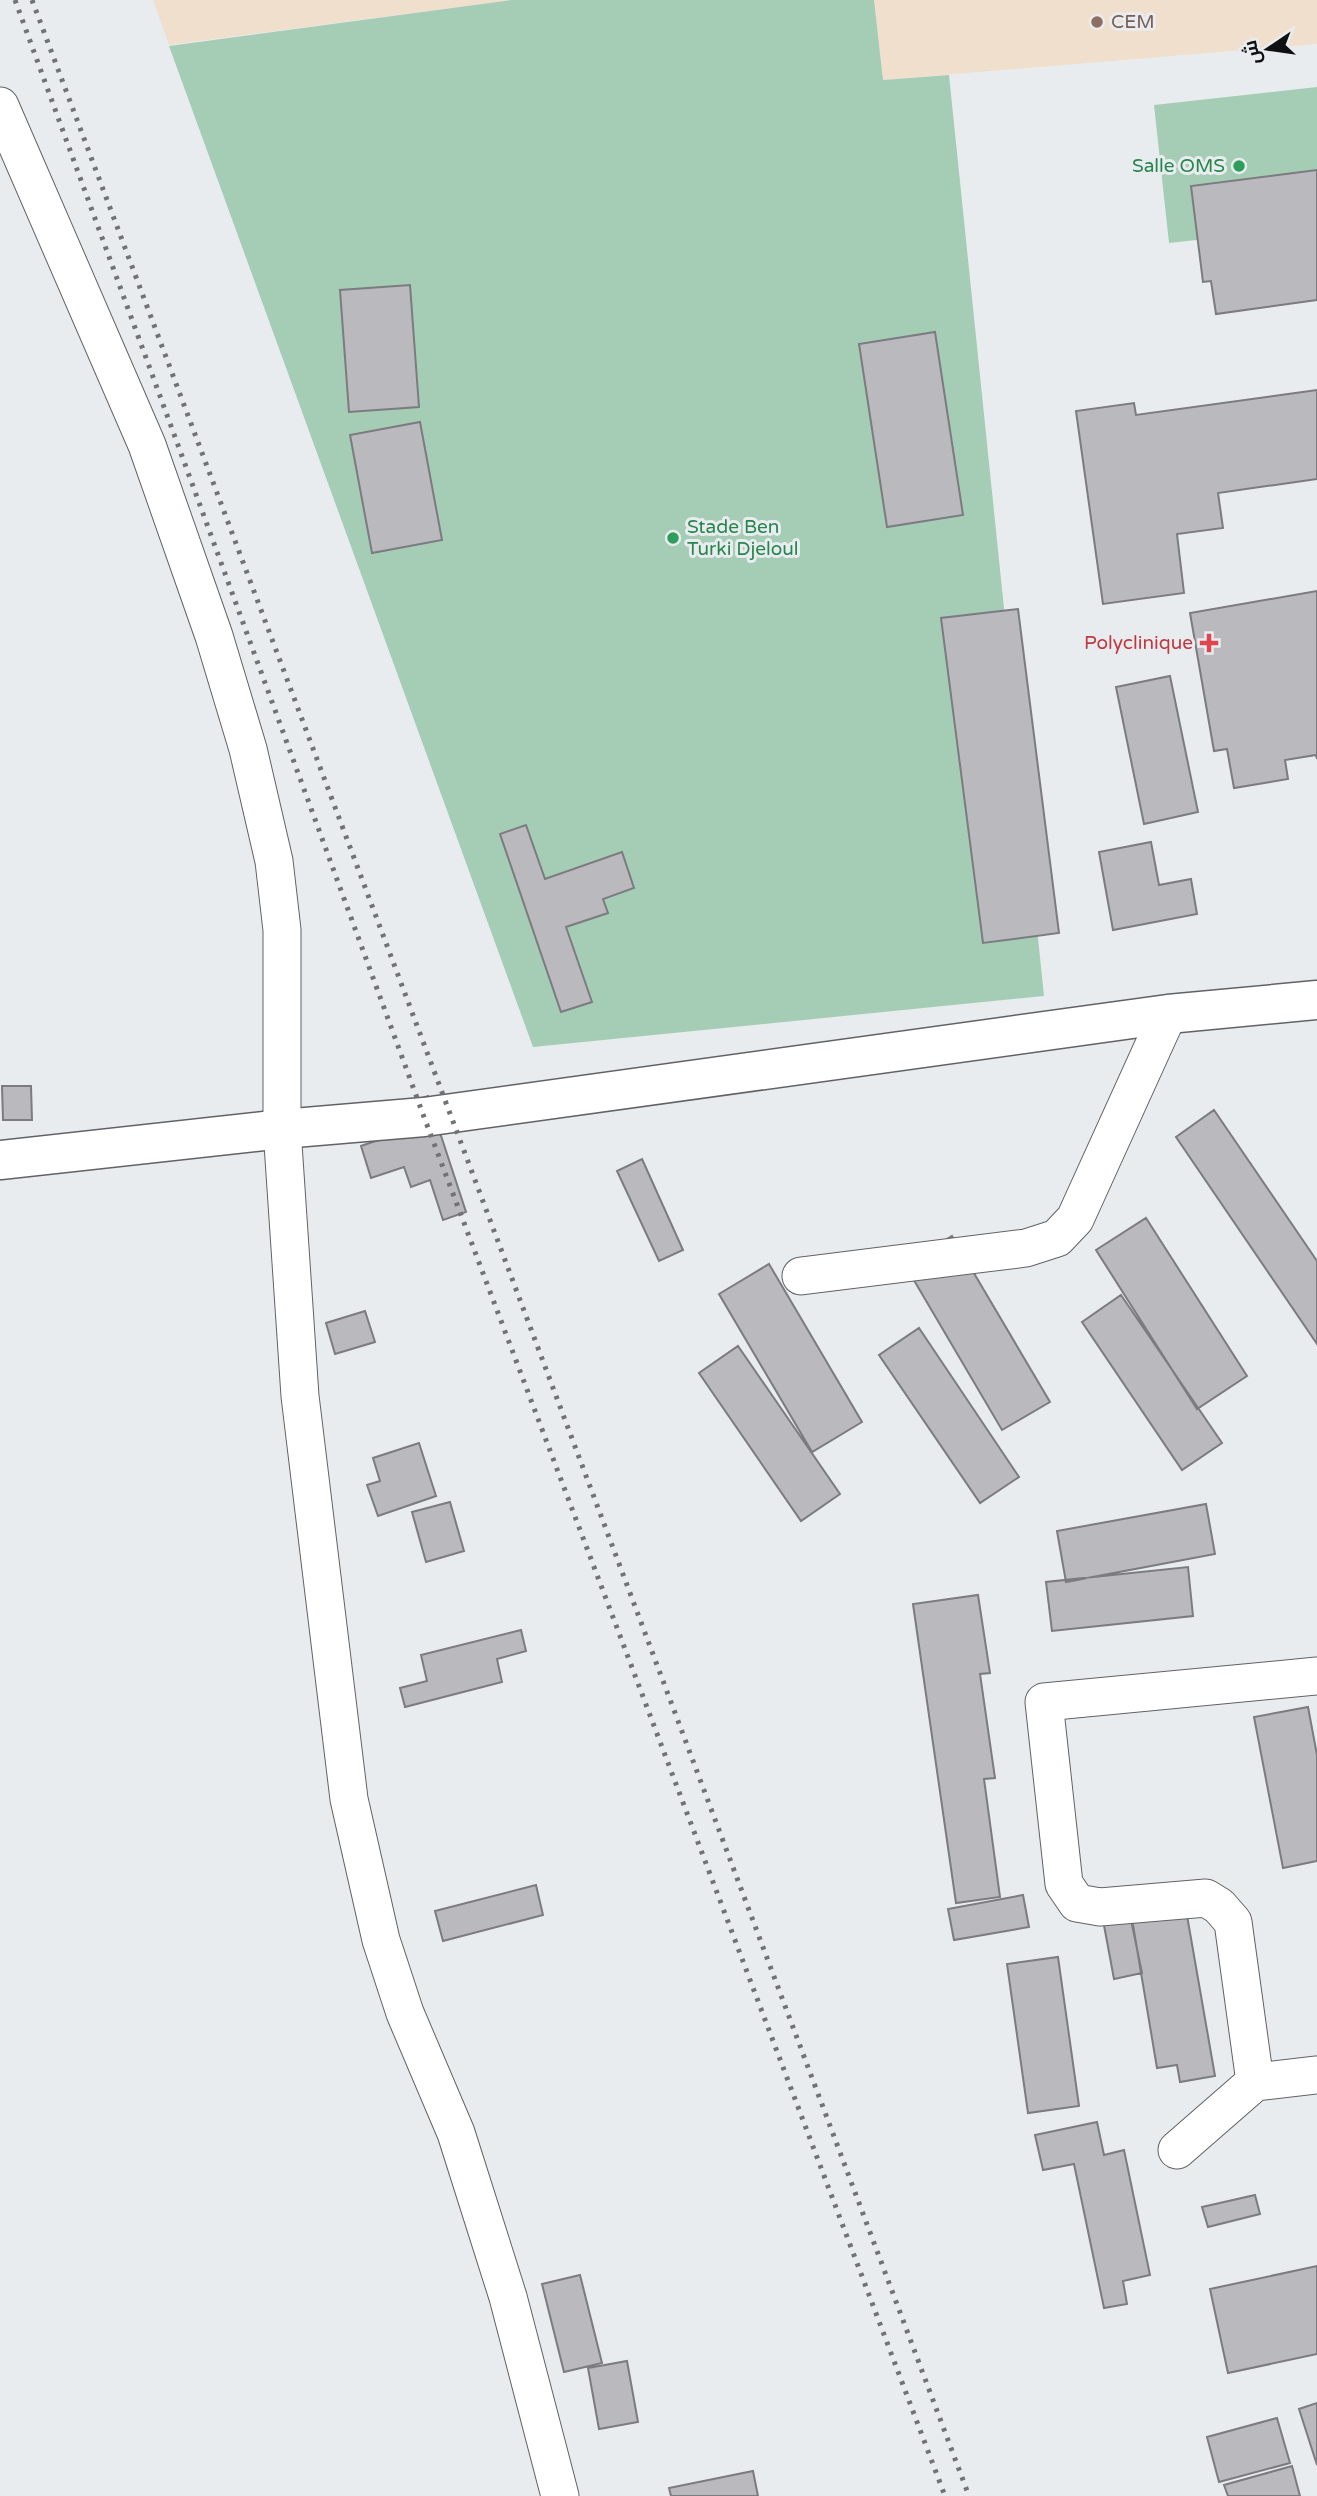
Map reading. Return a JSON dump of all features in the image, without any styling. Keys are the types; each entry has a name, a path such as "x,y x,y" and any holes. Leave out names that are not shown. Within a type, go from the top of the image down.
{"main road":[{"path":"0,1160 519,1105 1168,1014 1317,1000"}],"street":[{"path":"0,106 147,445 214,636 248,749 274,860 282,930 282,1129 300,1396 349,1799 381,1940 405,2013 456,2133 508,2297 560,2496"},
{"path":"801,1276 1026,1248 1057,1238 1075,1219 1168,1014"},
{"path":"1255,2082 1233,1922 1219,1906 1206,1898 1100,1907 1077,1903 1063,1884 1044,1702 1317,1676"},
{"path":"1177,2150 1255,2082 1317,2075"}],"shaded area":[{"path":"153,0 511,0 169,45"},
{"name":"CEM","path":"874,0 1317,0 1317,44 883,80"}],"green space":[{"name":"Stade Ben Turki Djeloul","path":"511,0 874,0 883,80 949,75 1044,996 533,1047 169,46"},
{"name":"Salle OMS","path":"1317,87 1317,227 1169,243 1154,105"}],"building":[{"path":"1317,170 1317,300 1216,314 1211,281 1203,282 1191,186"},
{"path":"410,285 419,407 349,412 340,290"},
{"path":"935,332 963,515 887,527 859,344"},
{"path":"1317,390 1317,479 1218,493 1223,528 1177,534 1184,593 1103,604 1076,411 1134,403 1136,415"},
{"path":"420,422 442,540 372,553 350,435"},
{"path":"1317,591 1317,759 1316,755 1285,760 1288,779 1234,788 1227,749 1214,751 1190,613"},
{"path":"1018,609 1059,933 983,943 941,618"},
{"path":"1170,676 1198,812 1144,824 1116,687"},
{"path":"526,825 545,879 622,852 634,888 603,899 608,913 566,927 592,1002 561,1012 500,834"},
{"path":"1151,842 1159,885 1191,879 1197,914 1113,930 1099,852"},
{"path":"2,1086 31,1086 32,1120 3,1120"},
{"path":"428,1096 466,1212 443,1220 430,1180 411,1187 404,1167 371,1178 361,1146 393,1135 385,1110"},
{"path":"1214,1110 1317,1261 1317,1344 1176,1137"},
{"path":"642,1159 683,1250 659,1261 617,1171"},
{"path":"1146,1218 1247,1376 1197,1409 1096,1250"},
{"path":"952,1236 1050,1402 1002,1430 905,1265"},
{"path":"769,1264 862,1422 812,1452 719,1294"},
{"path":"1121,1295 1222,1443 1182,1470 1082,1322"},
{"path":"365,1311 375,1342 335,1354 326,1323"},
{"path":"919,1328 1019,1477 980,1503 879,1355"},
{"path":"738,1346 840,1494 801,1521 699,1373"},
{"path":"419,1443 436,1496 378,1516 367,1485 380,1481 373,1458"},
{"path":"450,1502 464,1551 426,1562 412,1512"},
{"path":"1206,1504 1215,1554 1066,1582 1057,1531"},
{"path":"1188,1567 1193,1616 1052,1631 1046,1582"},
{"path":"978,1595 990,1673 980,1674 995,1778 984,1779 1000,1897 956,1903 913,1604"},
{"path":"521,1630 526,1651 497,1659 502,1682 405,1707 400,1688 427,1681 421,1655"},
{"path":"1308,1707 1317,1755 1317,1861 1283,1868 1254,1717"},
{"path":"536,1885 543,1915 443,1941 435,1911"},
{"path":"1023,1895 1029,1927 954,1940 948,1909"},
{"path":"1185,1904 1215,2076 1180,2082 1177,2065 1157,2068 1131,1913"},
{"path":"1130,1915 1142,1973 1114,1979 1103,1920"},
{"path":"1058,1957 1079,2106 1028,2113 1007,1964"},
{"path":"1097,2122 1104,2155 1124,2150 1150,2275 1123,2281 1127,2304 1104,2308 1074,2164 1043,2170 1035,2135"},
{"path":"1255,2195 1260,2214 1208,2227 1202,2207"},
{"path":"1317,2266 1317,2354 1228,2373 1210,2289"},
{"path":"580,2275 602,2363 564,2372 542,2284"},
{"path":"627,2361 638,2422 599,2429 588,2368"},
{"path":"1317,2403 1317,2465 1299,2409"},
{"path":"1277,2418 1290,2463 1219,2482 1207,2437"},
{"path":"1292,2466 1300,2496 1228,2496 1224,2485"},
{"path":"753,2471 758,2496 671,2496 669,2488"}],"railway":[{"path":"15,0 424,1117 945,2496"},
{"path":"32,0 969,2496"}],"place":[{"name":"CEM","path":"1097,22"},
{"name":"Salle OMS","path":"1239,166"},
{"name":"Stade Ben Turki Djeloul","path":"673,538"},
{"name":"Polyclinique","path":"1209,643"}]}
